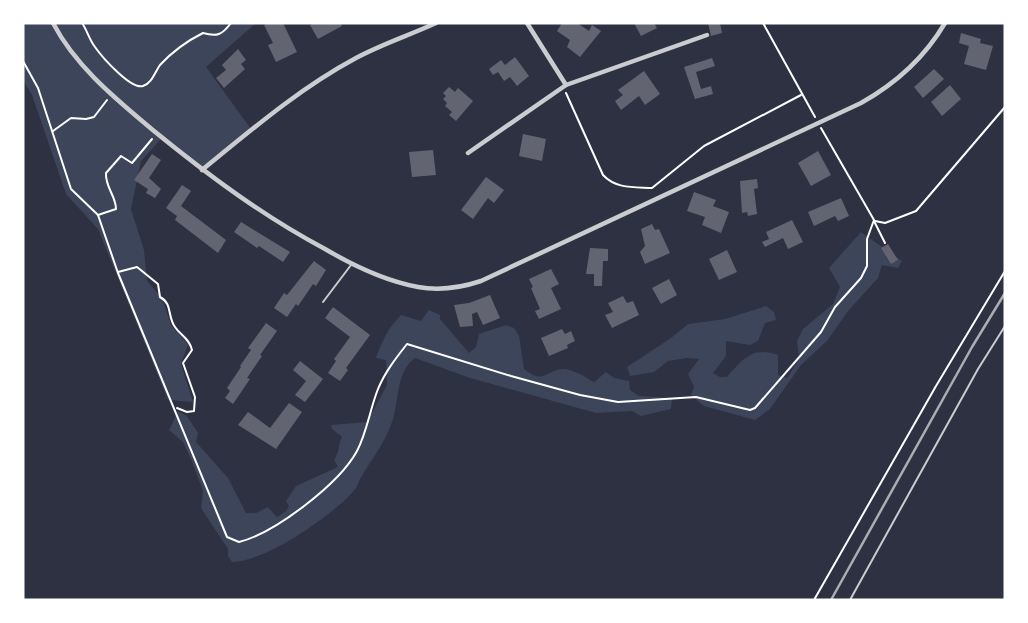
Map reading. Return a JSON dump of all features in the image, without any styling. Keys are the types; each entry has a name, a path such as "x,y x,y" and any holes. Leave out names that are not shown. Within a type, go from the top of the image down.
{"street":[{"path":"53,23 81,65 112,94 202,170 286,228 352,264 386,278 416,287 447,289 467,286 861,103 887,86 927,49 945,23"},
{"path":"202,170 272,114 331,72 366,53 436,23"},
{"path":"527,23 566,85"},
{"path":"468,153 566,85 707,35"}],"lane":[{"path":"323,302 352,264"},
{"path":"850,600 978,369 1005,326"}],"path":[{"path":"82,23 94,46 120,74 134,86 142,87 187,41 203,33 215,36 224,33 231,23"},
{"path":"763,23 885,243"},
{"path":"23,61 38,88 71,189 98,215 118,272 227,537 239,542 251,539 285,520 338,476 357,451 379,387 407,344 511,376 605,400 618,402 696,397 750,410 755,408 821,332 835,307 861,278 867,266 867,239 874,220"},
{"path":"566,85 566,94 603,175 610,183 621,186 652,188 704,146 802,94"},
{"path":"52,131 71,118 94,117 112,94"},
{"path":"874,220 885,223 916,211 1005,107"},
{"path":"98,215 116,209 116,201 108,190 106,173 121,156 132,163 156,132"},
{"path":"118,272 137,267 158,284 160,297 165,299 171,309 173,324 191,345 192,350 183,363 195,397 194,411 187,412 176,408"},
{"path":"814,600 1005,271"}],"shaded area":[{"path":"23,23 256,23 206,67 251,129 202,170 162,138 141,161 131,209 144,250 147,281 162,298 171,325 188,344 181,364 193,402 168,400 98,229 66,194 32,95 23,80"},
{"path":"861,232 902,261 898,268 882,265 878,278 848,311 827,341 801,365 770,409 755,420 704,406 691,395 694,387 688,374 699,359 668,361 654,372 630,376 627,367 688,324 725,319 766,306 774,312 776,320 765,323 758,341 750,345 726,341 726,356 713,373 727,377 749,356 761,352 778,355 778,375 787,378 799,359 797,341 803,329 833,304 840,287 829,268"},
{"path":"429,310 440,315 440,319 469,353 476,347 479,334 506,325 514,328 519,336 524,369 531,374 541,377 566,369 594,382 606,372 614,378 629,381 630,390 639,396 672,398 671,409 641,416 632,411 596,413 470,378 415,358 401,379 389,430 353,491 328,514 296,537 262,554 232,562 228,549 201,508 203,491 183,442 169,430 178,411 187,416 198,433 196,442 228,478 246,513 256,513 268,507 277,517 286,511 289,506 286,501 296,486 338,467 334,460 342,437 331,425 367,422 387,385 386,360 376,358 392,325 401,315 421,321"}],"building":[{"path":"283,23 297,52 276,62 268,45 273,43 264,25"},
{"path":"340,23 342,26 318,39 310,25"},
{"path":"562,23 577,23 589,31 592,25 601,31 580,57 567,47 570,40 557,31"},
{"path":"634,23 654,23 657,28 641,36"},
{"path":"708,23 720,23 722,33 711,36"},
{"path":"961,33 981,39 980,43 993,46 986,70 964,64 969,46 959,43"},
{"path":"238,49 246,60 241,64 245,69 224,88 216,78 226,70 222,65"},
{"path":"515,57 529,76 517,86 510,77 504,81 498,72 493,75 489,69 501,60 505,65"},
{"path":"712,58 715,66 696,72 701,89 711,86 713,94 695,99 684,67"},
{"path":"934,69 944,79 923,98 914,87"},
{"path":"644,71 660,94 645,105 639,96 621,110 615,101 623,95 618,90"},
{"path":"950,85 961,99 942,116 931,102"},
{"path":"449,87 455,92 458,88 473,101 456,121 449,115 452,112 445,106 447,103 443,99 446,96 443,93"},
{"path":"523,134 546,139 542,161 519,156"},
{"path":"433,150 436,175 412,177 409,152"},
{"path":"818,151 831,175 811,186 798,163"},
{"path":"152,154 161,160 149,178 161,189 155,198 146,193 148,189 134,180"},
{"path":"486,177 504,190 494,203 488,198 473,219 461,210"},
{"path":"757,179 758,188 754,189 757,214 748,216 747,212 742,213 740,181"},
{"path":"182,185 191,191 181,206 226,240 218,253 175,220 177,216 166,208"},
{"path":"694,192 716,200 713,206 729,212 721,233 702,225 705,217 687,211"},
{"path":"841,198 849,216 838,221 835,216 814,226 808,212"},
{"path":"792,220 803,242 788,249 783,238 765,247 762,242 769,239 766,232"},
{"path":"241,222 290,252 283,262 234,232"},
{"path":"652,224 655,230 659,229 670,253 645,264 640,252 645,246 641,229"},
{"path":"888,244 898,260 891,264 881,248"},
{"path":"590,248 608,249 608,261 603,261 602,286 594,286 594,274 586,274"},
{"path":"727,250 737,272 719,280 709,259"},
{"path":"314,261 326,270 316,286 313,284 287,317 274,308 284,293 287,295"},
{"path":"551,269 559,284 551,288 561,309 539,319 535,311 540,309 529,279"},
{"path":"669,279 677,295 661,304 652,288"},
{"path":"490,295 500,318 483,325 477,312 472,314 473,326 460,327 454,305"},
{"path":"623,296 627,303 633,301 639,315 612,328 605,315 613,312 608,303"},
{"path":"333,307 370,335 340,381 328,373 336,361 334,359 350,337 325,318"},
{"path":"266,323 277,331 260,355 262,356 247,378 250,379 233,404 225,398 230,391 227,388 251,350 248,348"},
{"path":"562,329 565,334 571,331 575,341 567,345 568,348 549,356 541,338"},
{"path":"300,361 323,379 305,402 295,395 306,381 293,370"},
{"path":"289,403 302,412 276,449 238,425 248,412 270,428"}],"railway":[{"path":"831,600 1005,293"}]}
